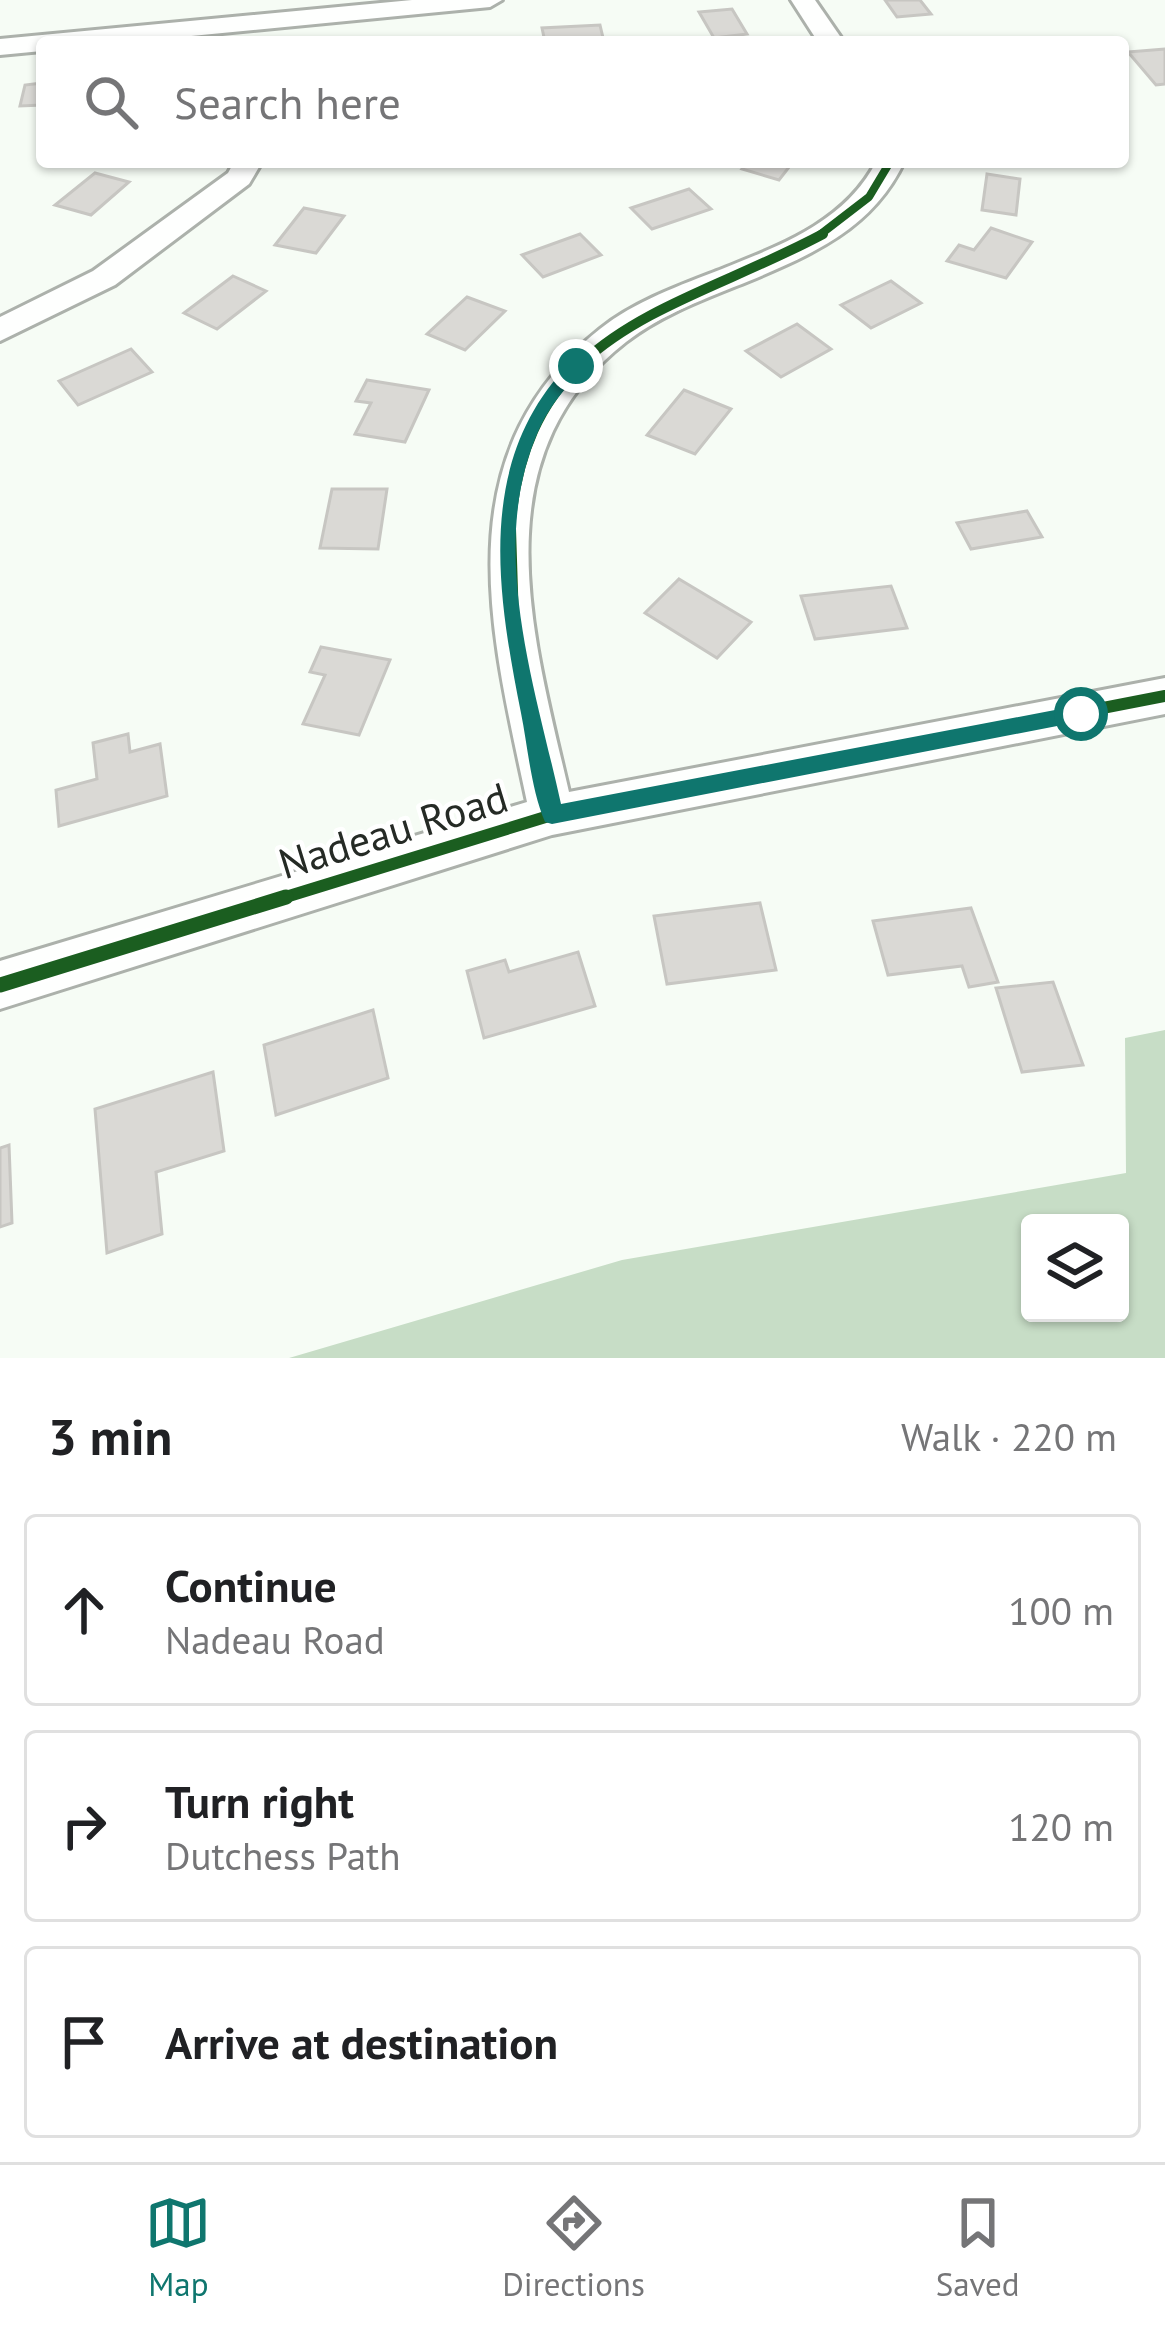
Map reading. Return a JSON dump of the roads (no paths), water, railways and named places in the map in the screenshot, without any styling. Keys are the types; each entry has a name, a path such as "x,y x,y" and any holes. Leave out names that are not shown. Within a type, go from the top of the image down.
{"street":[{"path":"169,36 272,31 490,0"},
{"path":"802,0 827,36"},
{"path":"0,47 36,43"},
{"path":"0,330 104,278 238,178 244,168"},
{"path":"552,815 510,611 507,527 513,484 531,428 551,392 613,336 652,311 820,238 863,208 888,168"},
{"name":"Nadeau Road","path":"0,986 552,815 1165,696"}]}
